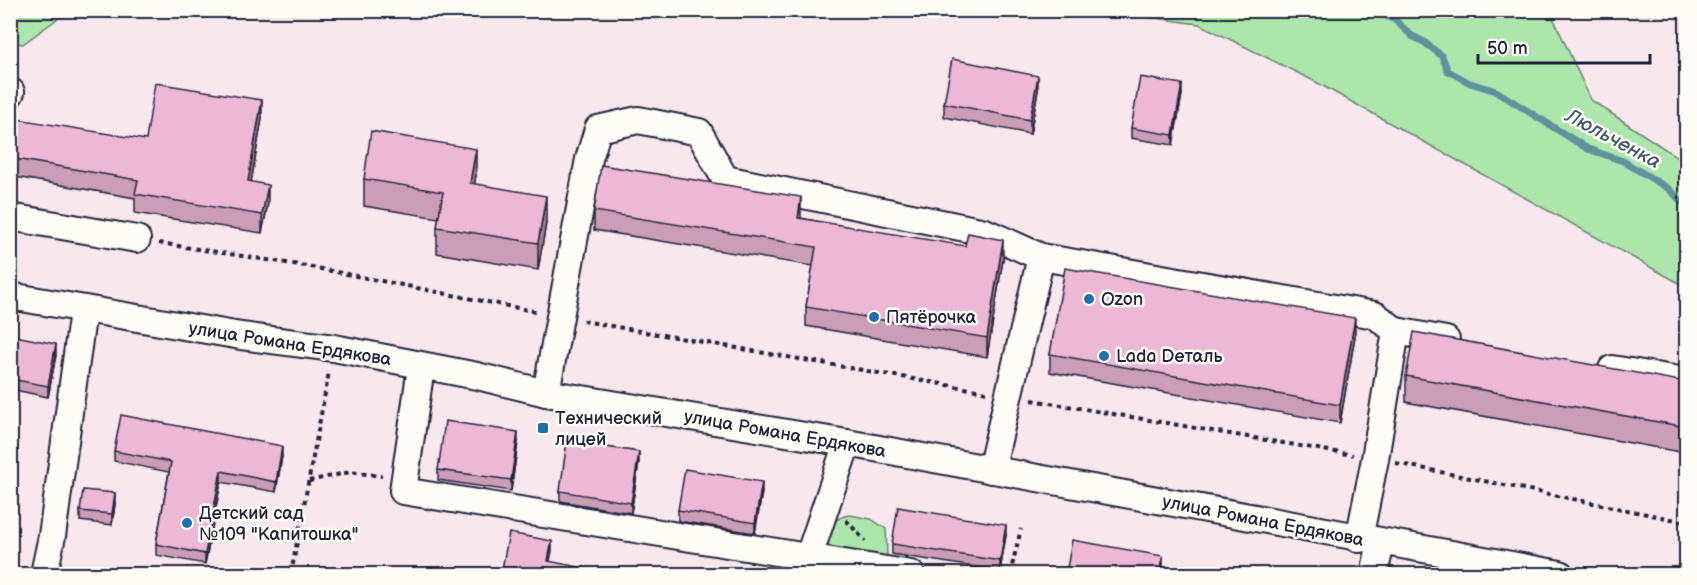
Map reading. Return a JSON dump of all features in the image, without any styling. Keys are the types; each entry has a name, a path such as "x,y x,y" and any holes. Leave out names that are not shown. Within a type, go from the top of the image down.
{"street":[{"path":"546,393 589,159 598,129 638,120 699,132 725,179 985,232 1041,257 1375,315 1396,332 1466,344"},
{"path":"10,217 137,239"},
{"path":"992,470 1041,257"},
{"name":"улица Романа Ердякова","path":"10,296 83,311 334,348 421,367 477,376 546,393 846,443 1370,541 1560,574"},
{"path":"44,574 83,311"},
{"path":"1374,574 1370,541 1376,459 1396,332"},
{"path":"1594,365 1686,381"},
{"path":"421,367 403,491 806,566 901,573"},
{"path":"806,566 846,443"}],"path":[{"path":"137,239 306,266 559,317 1376,459 1686,522"},
{"path":"291,574 334,348"},
{"path":"309,481 350,472 404,479"},
{"path":"828,499 901,573"},
{"path":"1010,574 1021,529"},
{"path":"1257,574 1258,568"}],"green space":[{"path":"10,11 68,11 23,44 11,42"},
{"path":"1103,11 1550,11 1591,100 1686,163 1686,287 1314,81 1199,24"},
{"path":"850,515 871,519 886,529 887,555 891,562 919,569 925,574 821,574 825,537 834,522"}],"building":[{"path":"952,59 1038,76 1030,120 944,103"},
{"path":"1140,77 1182,84 1173,135 1131,128"},
{"path":"155,83 262,100 248,181 268,185 262,215 135,194 138,180 10,158 10,141 14,141 18,119 146,140"},
{"path":"371,131 476,149 470,183 546,196 538,243 437,227 443,192 364,179"},
{"path":"601,165 801,197 798,218 965,246 968,233 1003,240 987,338 806,307 816,247 594,211"},
{"path":"1065,268 1355,318 1340,405 1050,354"},
{"path":"1414,332 1686,382 1686,427 1406,376"},
{"path":"10,335 56,344 48,386 10,379"},
{"name":"Детский сад №109 \"Капитошка\"","path":"121,415 282,446 276,482 221,471 205,554 156,544 171,462 114,451"},
{"path":"445,421 518,432 511,480 438,470"},
{"path":"567,441 639,452 631,503 560,491"},
{"path":"685,469 762,482 755,523 678,510"},
{"path":"83,490 115,493 112,514 80,511"},
{"path":"898,507 1006,525 1000,561 892,544"},
{"path":"509,533 552,541 548,561 589,569 588,574 501,574"},
{"path":"1072,540 1163,556 1160,574 1066,574"}],"waterway":[{"name":"Люльченка","path":"1372,10 1395,20 1412,36 1442,56 1448,71 1470,83 1496,91 1588,149 1623,161 1669,189 1686,206"}],"place":[{"name":"Ozon","path":"1089,299"},
{"name":"Пятёрочка","path":"874,317"},
{"name":"Lada Dеталь","path":"1104,356"},
{"name":"Технический лицей","path":"543,428"},
{"name":"Детский сад №109 \"Капитошка\"","path":"187,523"}]}
